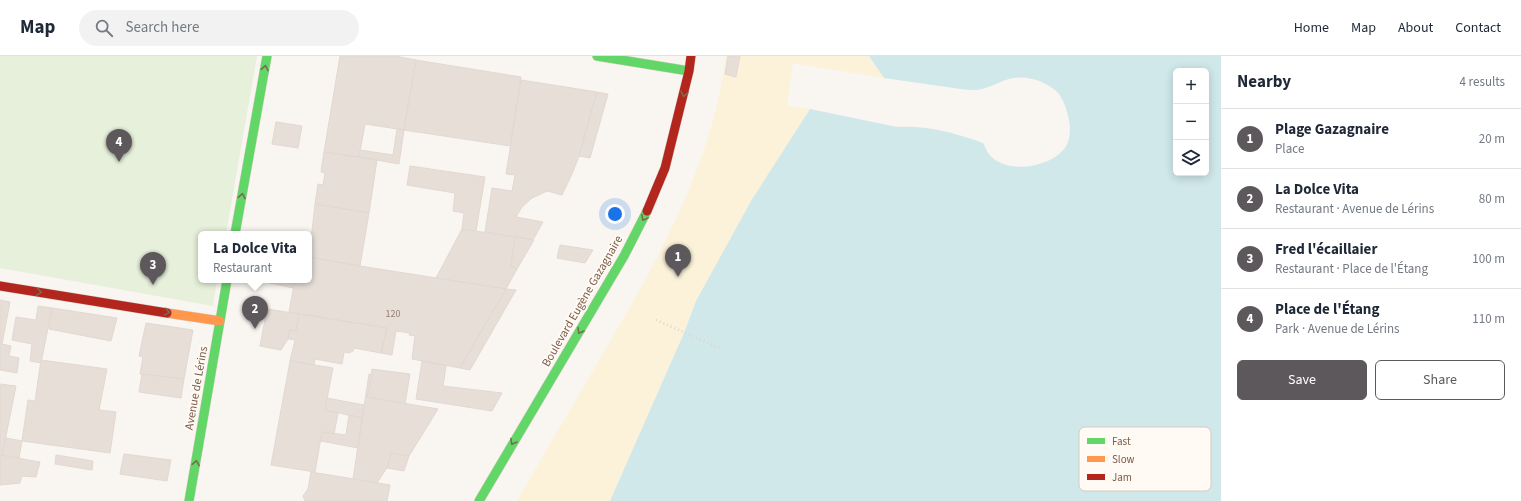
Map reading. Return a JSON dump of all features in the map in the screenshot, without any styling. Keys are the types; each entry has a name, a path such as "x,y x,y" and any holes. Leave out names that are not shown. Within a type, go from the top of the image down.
{"street":[{"path":"236,231 267,56"},
{"path":"597,56 689,71"},
{"name":"Boulevard Eugène Gazagnaire","path":"479,501 624,256 647,212 665,168 689,71 691,56"},
{"name":"Avenue de Lérins","path":"189,501 226,283"},
{"path":"0,286 220,321"}],"path":[{"path":"656,320 722,349"}],"green space":[{"path":"0,56 257,56 227,231 198,231 198,283 217,283 213,306 0,268"}],"sand":[{"path":"726,56 869,56 884,78 793,63 787,106 810,109 751,201 696,301 684,333 610,501 517,501 645,280 681,209 709,134 719,96"}],"water":[{"path":"869,56 1221,56 1221,501 610,501 684,333 696,301 751,201 810,109 897,127 919,127 941,130 983,143 988,153 996,161 1016,167 1039,164 1058,155 1065,148 1070,132 1070,124 1062,99 1059,94 1049,85 1022,77 1005,80 983,89 974,90 884,78"}],"building":[{"path":"340,56 395,56 416,60 404,130 365,124 359,157 324,152"},
{"path":"728,56 740,56 736,77 725,74"},
{"path":"416,60 521,77 510,146 404,130"},
{"path":"521,80 597,92 579,156 562,195 547,191 532,198 522,207 516,217 543,222 533,240 485,232 492,188 512,191 515,175 506,174"},
{"path":"597,92 608,94 590,158 579,156"},
{"path":"276,122 302,126 298,148 272,144"},
{"path":"397,129 404,130 399,164 359,157 360,150 393,155"},
{"path":"324,152 377,160 369,213 315,204 318,184 323,185 325,173 321,172"},
{"path":"410,166 485,177 476,231 462,229 464,213 453,211 455,193 407,185"},
{"path":"315,204 369,213 360,266 312,258 312,231"},
{"path":"462,229 515,237 511,266 517,269 506,289 436,278"},
{"path":"515,237 534,240 517,269 511,266"},
{"path":"560,245 593,250 585,263 557,258"},
{"path":"312,258 506,289 460,368 412,359 415,336 409,335 410,333 396,331 392,355 381,353 387,328 289,312 294,283 312,283"},
{"path":"270,283 294,283 293,288"},
{"path":"506,289 516,290 470,370 460,368"},
{"path":"0,300 10,302 2,344 11,346 9,356 19,358 17,373 0,370"},
{"path":"38,306 52,308 41,363 30,361 32,344 12,340 16,317 36,320"},
{"path":"52,308 117,318 111,341 49,329"},
{"path":"267,309 299,314 296,331 290,330 288,339 281,350 260,346"},
{"path":"299,314 387,328 381,353 354,348 353,351 349,353 344,352 342,364 315,359 314,365 290,361 295,340 288,339 290,330 296,331"},
{"path":"146,323 193,330 184,379 140,374 143,357 139,356"},
{"path":"41,360 107,369 99,410 116,412 110,453 22,441 28,400 35,401"},
{"path":"290,361 333,368 325,410 338,413 334,434 322,432 315,472 271,465"},
{"path":"422,361 446,366 443,386 502,393 492,411 416,399"},
{"path":"372,369 410,374 405,404 367,397"},
{"path":"142,374 184,379 181,398 139,392"},
{"path":"369,374 372,375 367,397 438,409 409,456 391,453 388,466 377,483 353,479"},
{"path":"0,384 16,386 2,456 0,455"},
{"path":"327,398 364,405 362,418 325,410"},
{"path":"349,415 362,418 358,448 321,441 322,432 346,435"},
{"path":"6,438 22,441 19,458 2,456"},
{"path":"391,453 409,456 404,471 387,468"},
{"path":"124,454 171,460 167,481 120,474"},
{"path":"0,455 40,462 36,477 22,476 20,483 0,485"},
{"path":"56,455 93,461 92,470 55,464"},
{"path":"311,472 390,485 387,501 305,501 303,496 308,489"}],"traffic: fast":[{"path":"236,231 267,56"},
{"path":"597,56 689,71"},
{"path":"479,501 624,256 647,211"},
{"path":"189,501 226,283"}],"traffic: slow":[{"path":"167,313 220,321"}],"traffic: jam":[{"path":"647,211 665,168 689,71 691,56"},
{"path":"0,286 167,313"}],"place":[{"name":"Place de l'Étang","path":"119,162"},
{"name":"Plage Gazagnaire","path":"678,277"},
{"name":"Fred l'écaillaier","path":"153,285"},
{"name":"La Dolce Vita","path":"255,329"}]}
